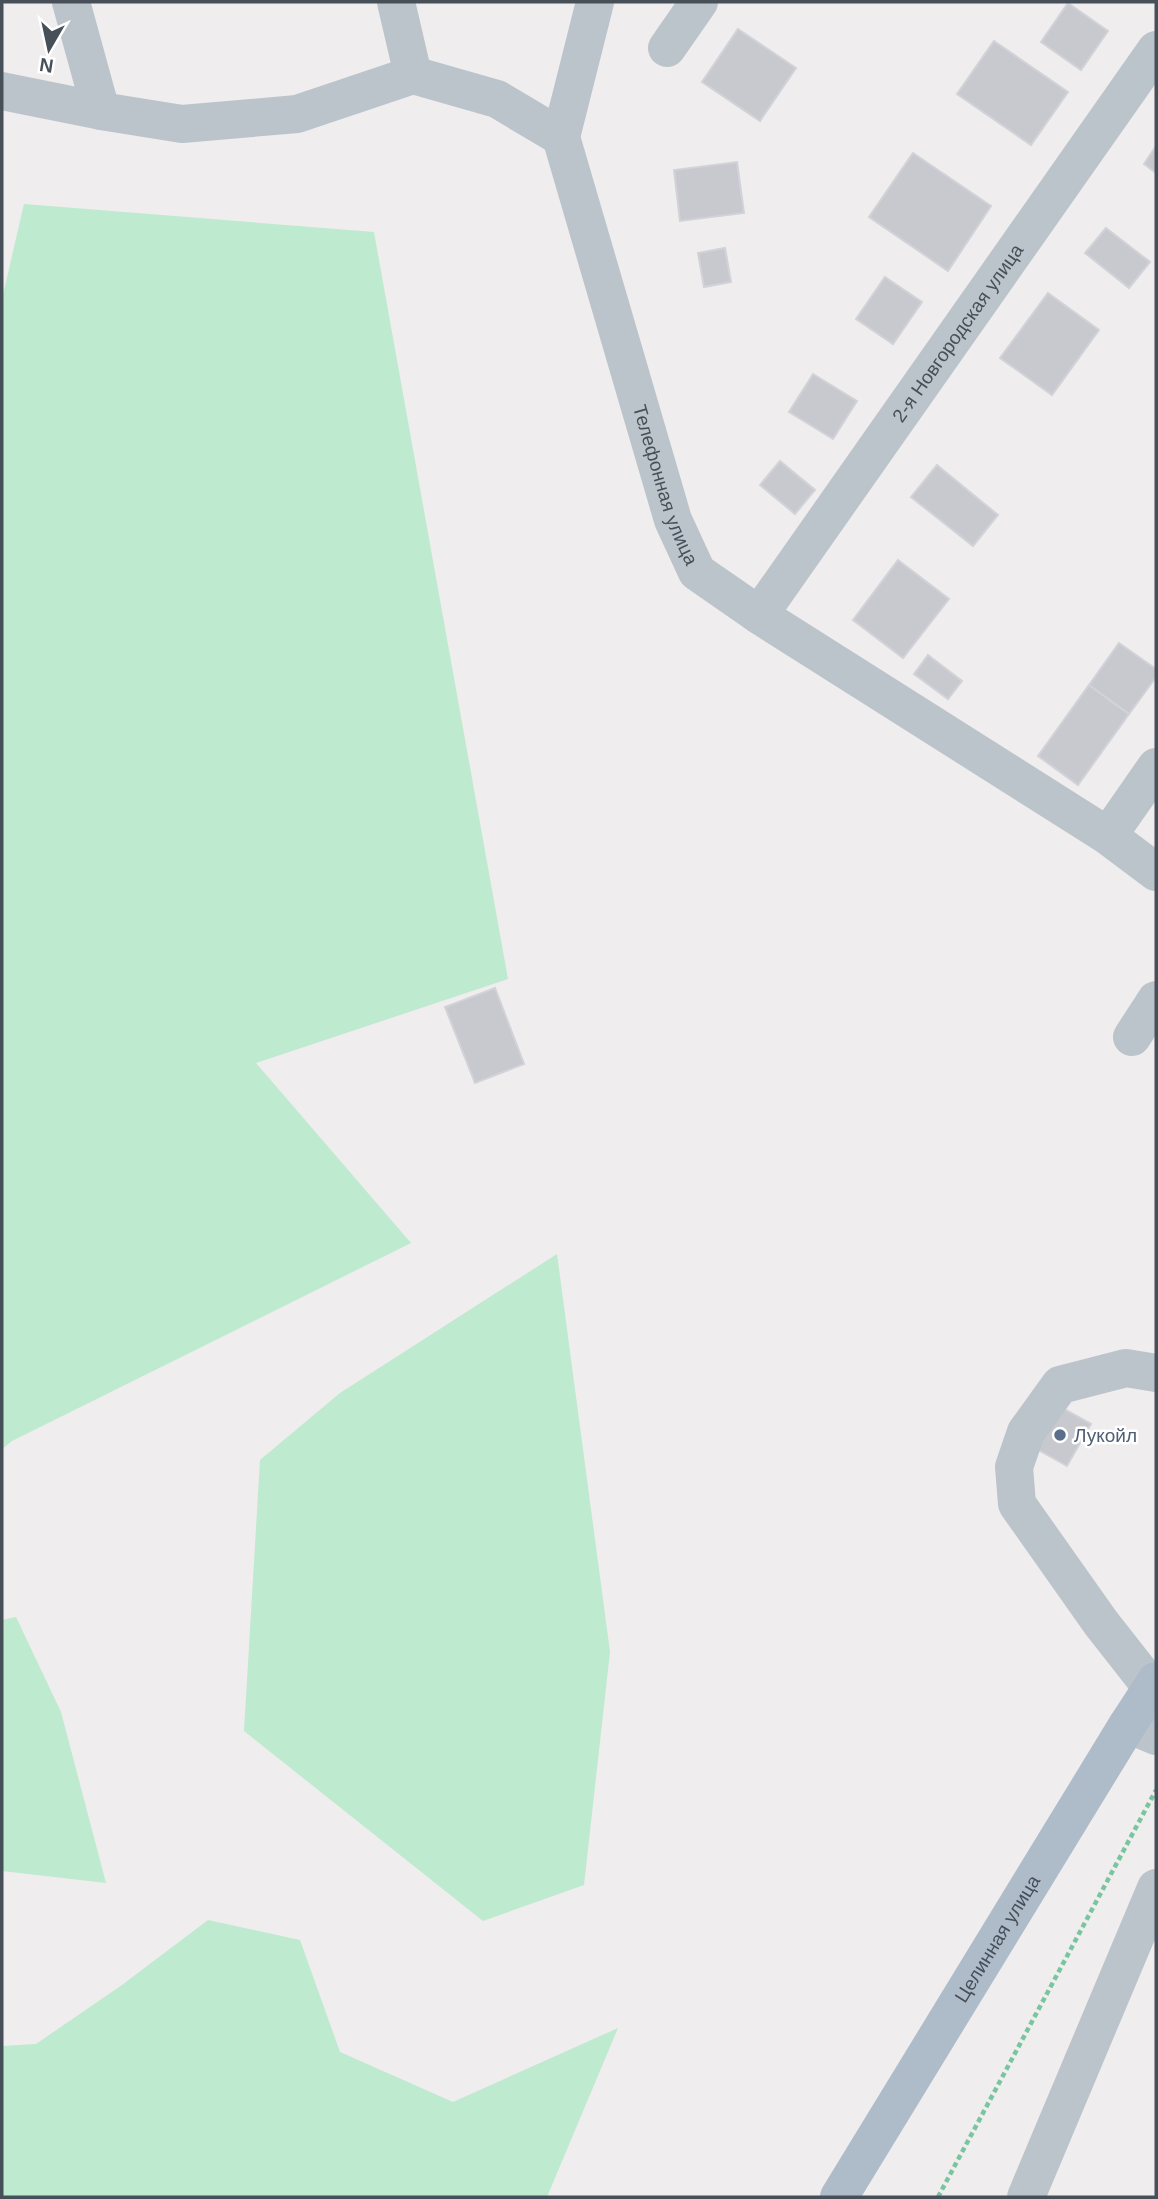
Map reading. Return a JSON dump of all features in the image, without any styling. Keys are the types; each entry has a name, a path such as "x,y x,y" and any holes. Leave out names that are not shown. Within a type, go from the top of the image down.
{"main road":[{"name":"Целинная улица","path":"839,2197 1142,1730 1154,1684"}],"street":[{"path":"71,2 101,111"},
{"path":"396,2 413,75"},
{"path":"2,91 182,124 297,114 413,75 497,99 561,137 595,2"},
{"path":"667,48 699,2"},
{"name":"2-я Новгородская улица","path":"760,615 1156,50"},
{"name":"Телефонная улица","path":"561,137 673,520 697,572 760,615 1108,836 1156,872"},
{"path":"1108,836 1156,767"},
{"path":"1132,1037 1156,1000"},
{"path":"1154,1684 1101,1623 1017,1504 1014,1467 1026,1432 1060,1385 1126,1368 1156,1373"},
{"path":"1026,2197 1156,1888"}],"path":[{"path":"938,2197 1156,1790"}],"green space":[{"path":"24,204 374,232 508,979 256,1063 411,1243 12,1441 2,1449 2,299"},
{"path":"557,1254 610,1652 584,1885 483,1921 244,1731 260,1460 340,1393"},
{"path":"16,1617 61,1712 106,1883 2,1871 2,1620"},
{"path":"208,1920 300,1940 340,2052 453,2102 618,2028 547,2197 2,2197 2,2046 36,2044 122,1985"}],"building":[{"path":"1068,3 1108,31 1081,70 1041,42"},
{"path":"738,29 796,68 760,121 702,82"},
{"path":"994,41 1068,92 1031,145 957,94"},
{"path":"1156,146 1156,173 1144,164"},
{"path":"913,153 991,206 948,271 869,217"},
{"path":"737,162 744,213 680,221 674,170"},
{"path":"1106,228 1150,262 1129,288 1085,253"},
{"path":"725,248 731,282 704,287 698,253"},
{"path":"885,277 922,302 893,344 856,319"},
{"path":"1048,293 1099,330 1052,395 1000,358"},
{"path":"813,374 857,401 833,439 789,412"},
{"path":"780,461 815,490 795,514 760,485"},
{"path":"937,465 998,515 973,546 911,497"},
{"path":"898,560 949,599 903,658 853,620"},
{"path":"1119,643 1156,669 1156,677 1129,714 1089,685"},
{"path":"928,655 962,681 948,699 914,674"},
{"path":"1089,685 1129,714 1078,785 1038,756"},
{"path":"495,988 524,1064 475,1083 445,1007"},
{"path":"1059,1406 1091,1424 1067,1466 1035,1448"}],"place":[{"name":"Лукойл","path":"1060,1435"}]}
